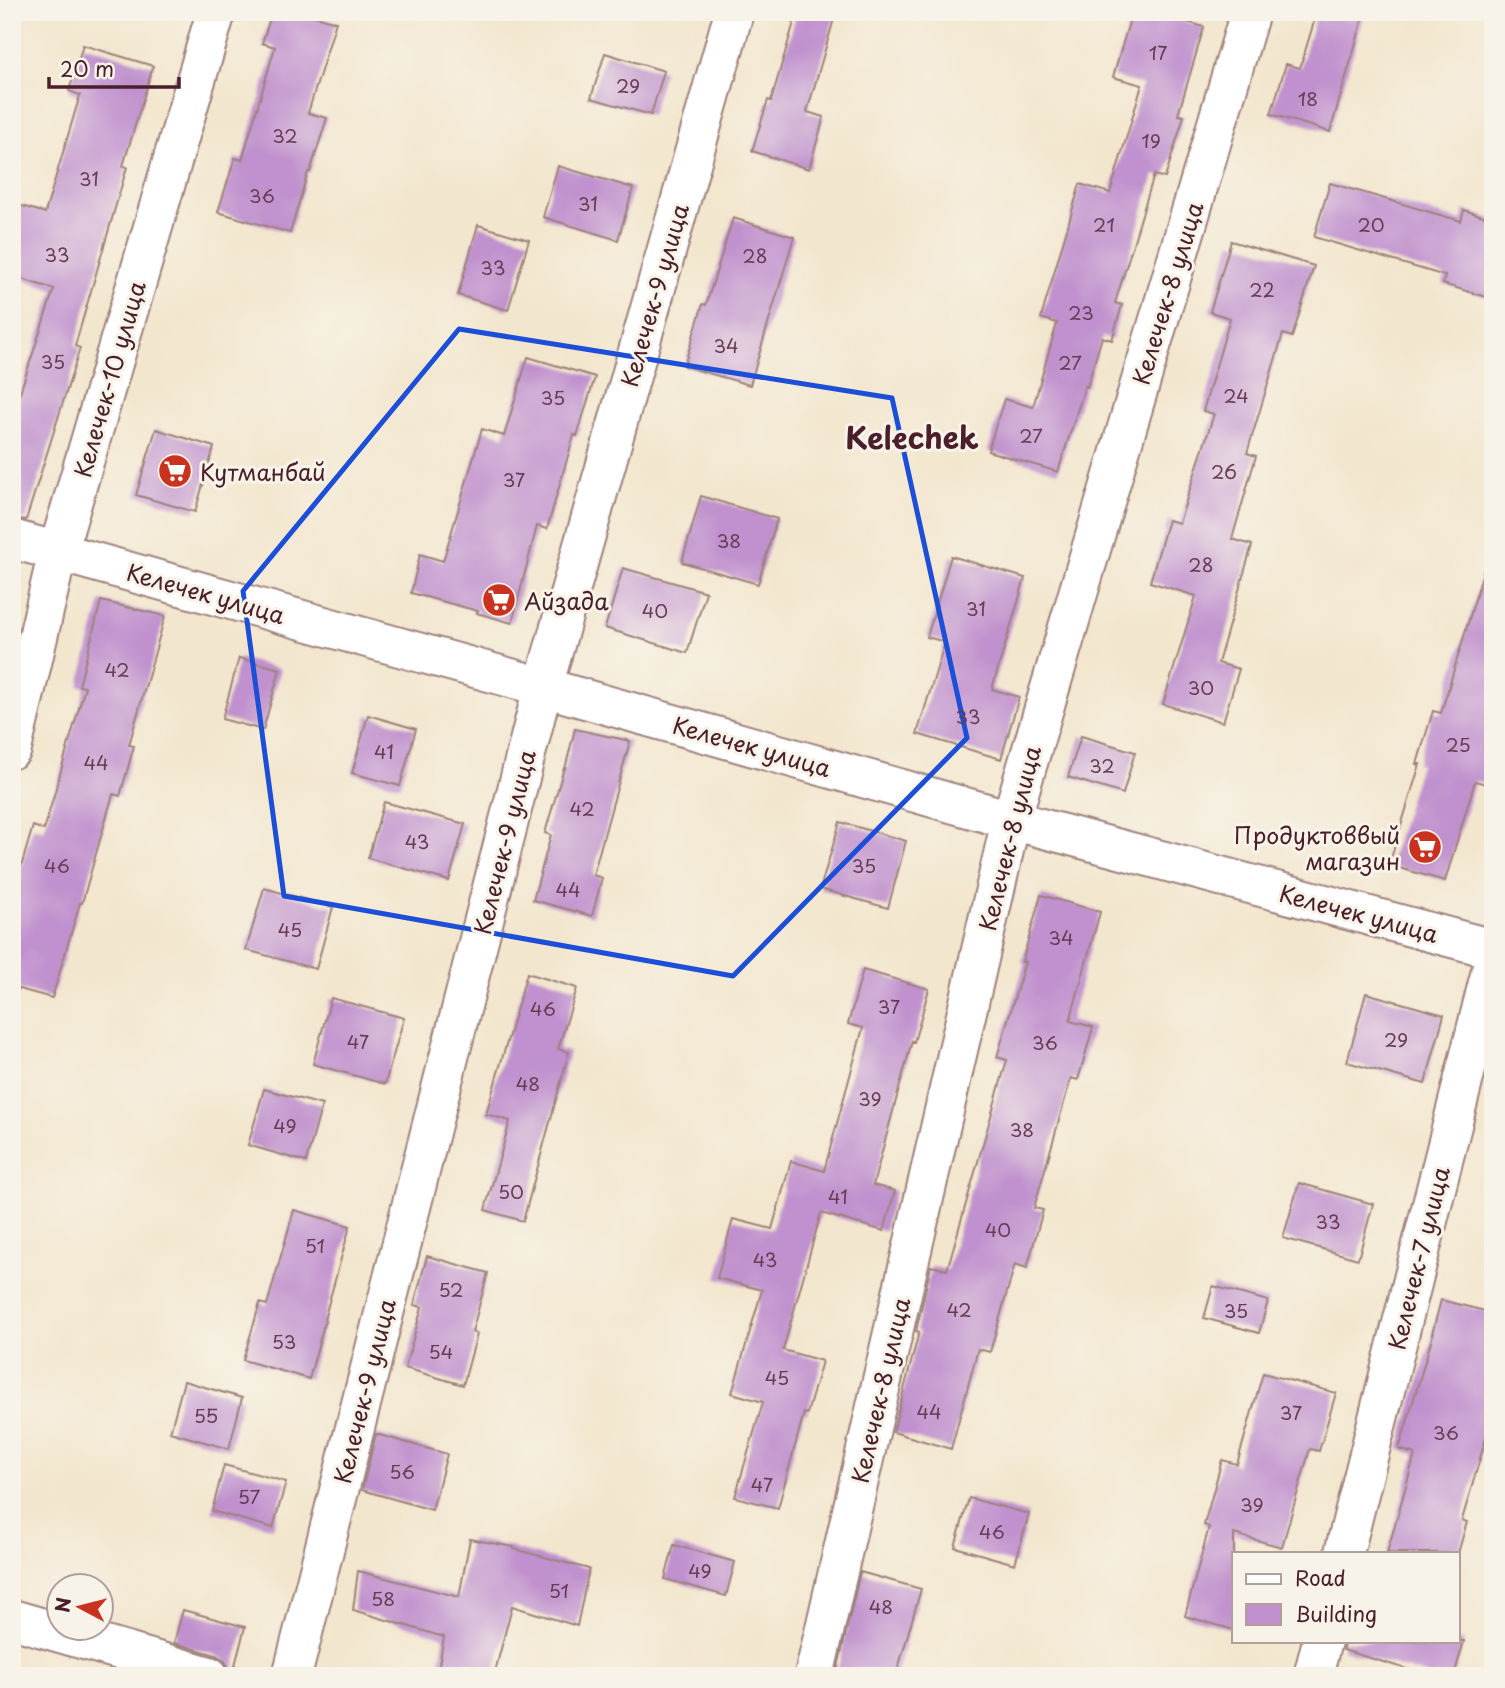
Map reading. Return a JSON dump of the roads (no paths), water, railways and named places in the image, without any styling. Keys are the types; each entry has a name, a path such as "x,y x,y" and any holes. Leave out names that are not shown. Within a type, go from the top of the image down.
{"street":[{"name":"Келечек-10 улица","path":"12,750 58,551 216,12"},
{"name":"Келечек-9 улица","path":"292,1676 543,687 734,12"},
{"name":"Келечек-8 улица","path":"814,1676 1011,820 1250,12"},
{"name":"Келечек улица","path":"12,539 1011,820 1493,949"},
{"name":"Келечек-7 улица","path":"1344,1552 1493,963"},
{"path":"12,1619 209,1676"},
{"path":"1313,1676 1322,1642"}],"place":[{"name":"Кутманбай","path":"175,471"},
{"name":"Айзада","path":"499,600"},
{"name":"Продуктоввый магазин","path":"1425,847"}],"district":[{"name":"Kelechek","path":"912,436"}]}
